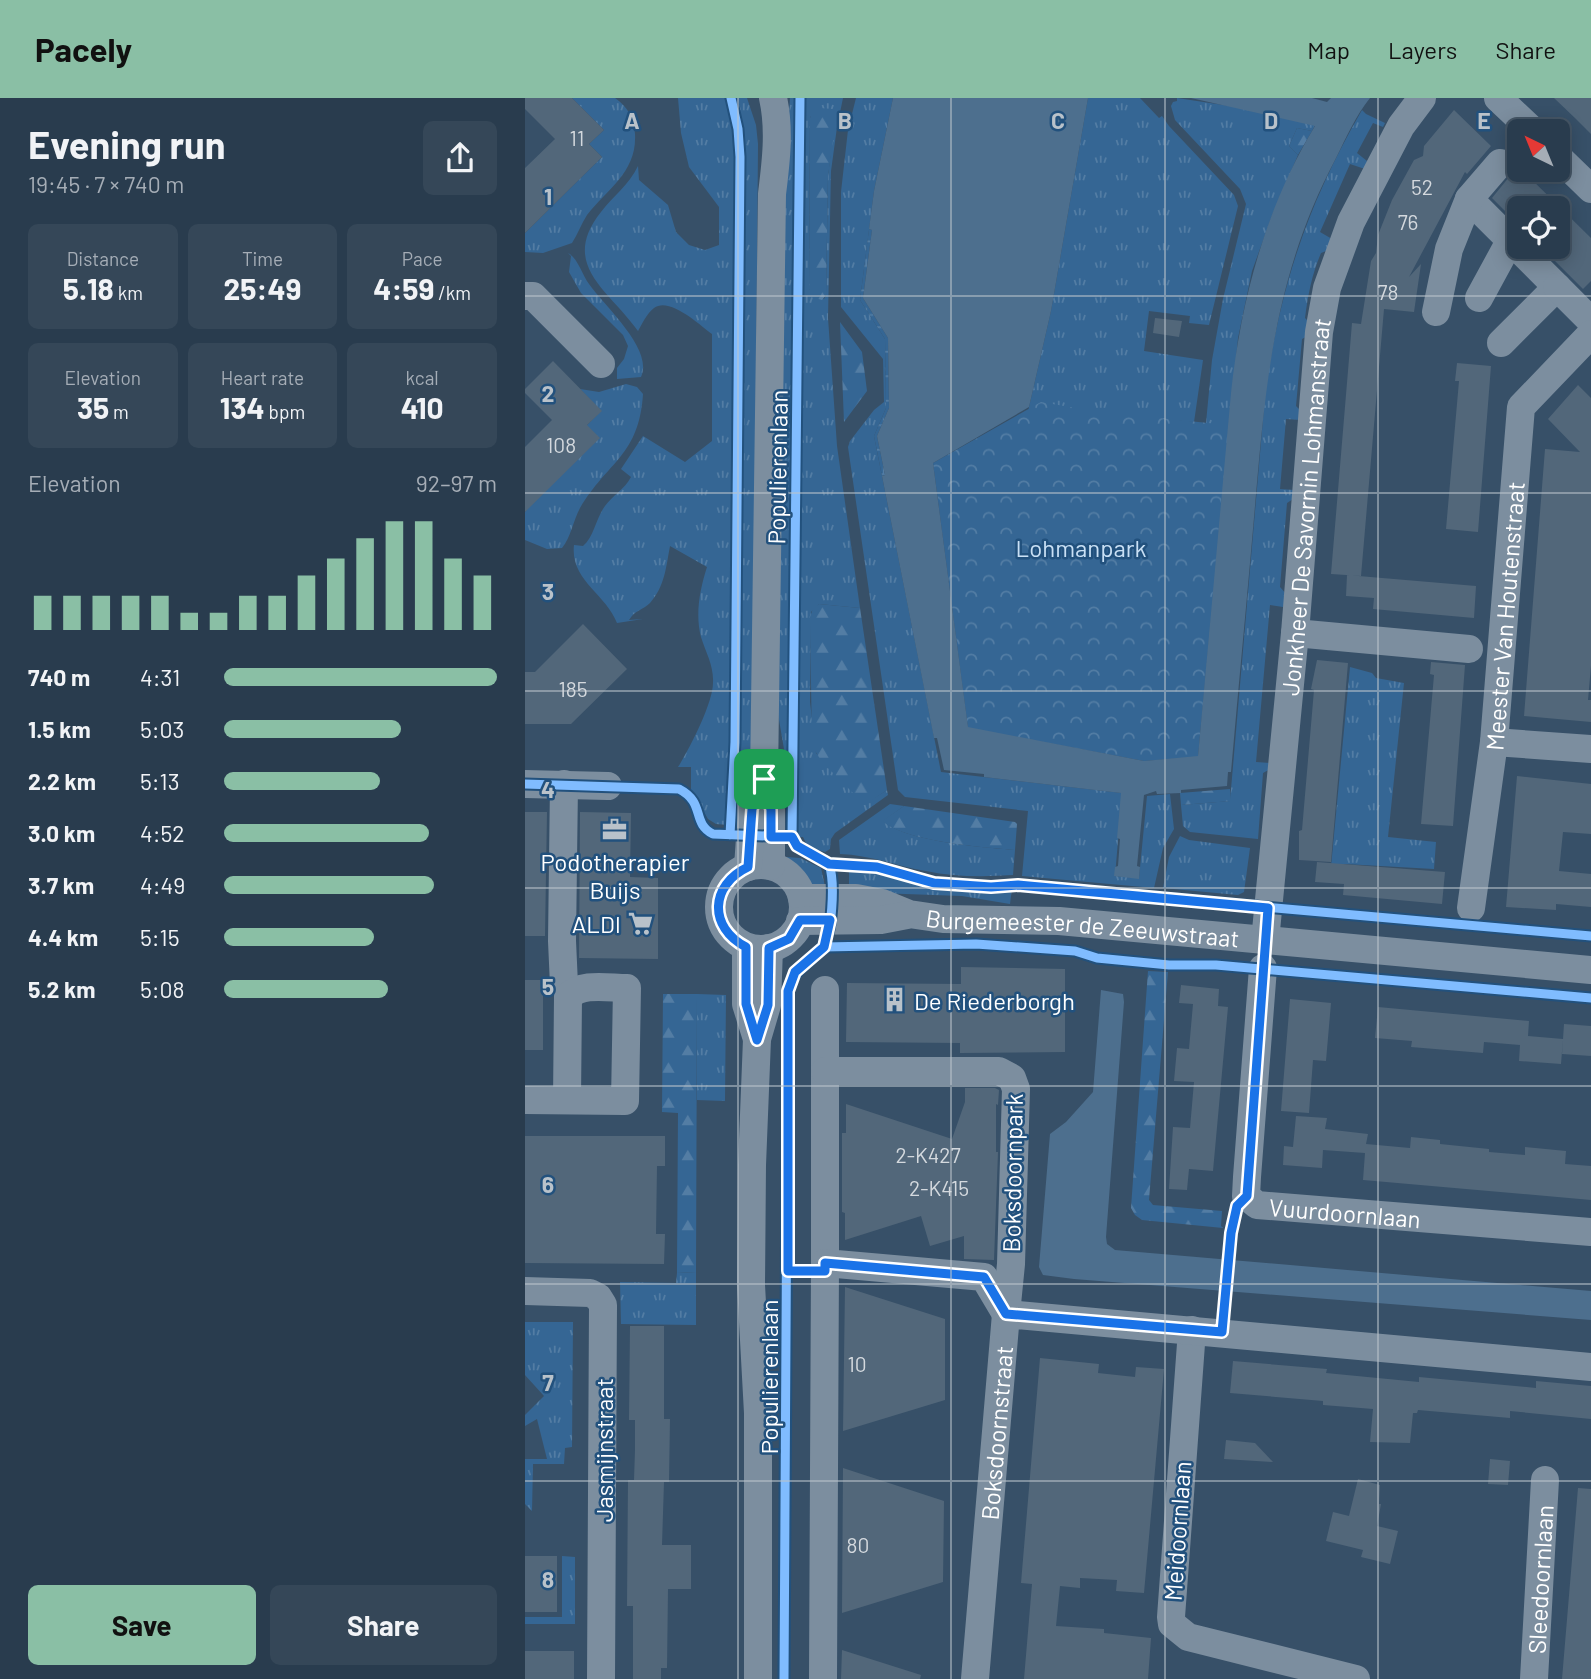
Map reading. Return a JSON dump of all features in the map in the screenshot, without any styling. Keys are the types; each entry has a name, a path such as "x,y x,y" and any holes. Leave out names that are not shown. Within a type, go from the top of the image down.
{"street":[{"name":"Populierenlaan","path":"760,98 772,194"},
{"name":"Populierenlaan","path":"759,867 752,809 764,779 772,194 776,161 776,112 773,98"},
{"name":"Jonkheer De Savornin Lohmanstraat","path":"1264,954 1295,633 1319,332 1327,288 1351,222 1401,126 1422,98"},
{"path":"1498,98 1520,119"},
{"path":"1436,312 1449,249 1469,199 1500,163"},
{"path":"1570,169 1591,189"},
{"path":"1469,199 1507,238"},
{"path":"1479,298 1507,247"},
{"path":"1528,259 1591,321"},
{"path":"1501,343 1557,287"},
{"path":"525,296 533,296 601,364"},
{"name":"Meester Van Houtenstraat","path":"1471,908 1494,742 1521,407 1586,349"},
{"path":"1295,633 1469,649"},
{"path":"1494,742 1591,749"},
{"path":"525,784 608,786"},
{"path":"564,784 562,941 565,985 571,993"},
{"path":"759,867 791,878 801,909 789,939 758,948 736,942 727,933 718,912 719,900 729,880 759,867"},
{"name":"Burgemeester de Zeeuwstraat","path":"801,909 856,898 882,902 909,914 943,919 1059,921 1264,954 1591,970"},
{"name":"Populierenlaan","path":"758,948 746,1004 757,1040 751,1285 758,1413 758,1679"},
{"name":"Vuurdoornlaan","path":"1264,954 1247,1177 1247,1196 1257,1205 1591,1232"},
{"path":"525,1100 625,1101 627,988 583,988 571,993 566,1002 566,1100"},
{"path":"823,1679 825,990"},
{"name":"Boksdoornpark","path":"825,1071 999,1071 1012,1078 1016,1089 1016,1129 1011,1264 1006,1314"},
{"name":"Boksdoornpark","path":"825,1263 984,1277 1006,1314"},
{"name":"Jasmijnstraat","path":"525,1291 590,1293 598,1297 603,1306 601,1679"},
{"name":"Boksdoornstraat","path":"975,1679 1006,1314 1591,1367"},
{"name":"Meidoornlaan","path":"1192,1330 1172,1624 1188,1637 1356,1679"},
{"name":"Sleedoornlaan","path":"1534,1679 1545,1480"}],"green space":[{"path":"572,98 615,98 623,105 632,118 635,134 631,159 620,179 587,215 572,243 543,253 525,252 525,233 602,157 589,144 604,130"},
{"path":"678,98 727,98 737,156 732,759 728,825 716,824 708,819 691,790 691,767 678,767 700,726 712,692 712,671 698,619 700,593 707,567 670,546 659,590 650,603 629,620 643,619 617,623 577,568 574,557 574,545 583,546 587,542 605,506 631,477 621,469 643,436 685,462 712,441 712,334 684,313 660,305 649,313 638,331 593,276 585,247 589,231 601,212 626,185 638,166 639,180 668,205 676,232 689,245 705,250 719,245 719,207 689,167 681,133"},
{"path":"735,98 747,98 756,125 758,144 753,743 745,812 736,811 739,756 745,164"},
{"path":"790,98 796,98 790,810 785,808 784,749 777,708 781,179"},
{"path":"804,98 843,98 831,171 828,318 837,446 860,608 819,604 811,612 810,702 816,753 865,804 887,790 888,795 835,833 830,849 825,852 808,847 803,837 798,837","holes":["810,116 831,151 828,176 824,299 809,289"]},
{"path":"856,98 893,98 874,191 860,300 885,339 886,408 874,436 941,772 1122,793 1115,876 1139,878 1147,796 1170,794 1174,829 1163,848 1154,888 1022,876 1028,811 905,797 898,790 848,447 874,410 884,402 883,359 841,307 841,192 848,130"},
{"path":"1088,98 1140,98 1159,118 1162,116 1234,195 1238,206 1209,325 1189,323 1190,316 1149,311 1144,351 1203,360 1194,422 1093,413 968,728 1029,407 1051,311"},
{"path":"1177,98 1230,106 1315,125 1312,131 1297,128 1289,146 1298,155 1252,271 1238,338 1201,723 1188,612 1212,360 1223,299 1246,204 1240,189 1175,120 1171,106"},
{"path":"820,108 833,109 837,113 828,176 826,295 822,300 815,298 809,289 810,118 812,112"},
{"path":"1362,110 1385,123 1383,127 1373,123 1357,153 1367,161 1365,169 1350,164 1320,232 1332,239 1331,249 1321,253 1307,301 1305,318 1312,325 1311,334 1302,339 1296,406 1303,413 1300,420 1286,419 1280,489 1294,490 1296,497 1287,503 1280,587 1287,595 1283,607 1270,605 1256,762 1270,763 1272,768 1263,773 1258,839 1190,832 1183,826 1181,805 1230,801 1265,396 1278,319 1311,213"},
{"path":"1297,128 1312,131 1298,155 1289,146"},
{"path":"869,229 872,230 863,298 888,338 889,408 877,436 885,475 882,476 874,436 886,408 885,339 860,300"},
{"path":"568,253 571,255 577,263 589,284 634,341 643,366 641,377 617,379 617,368 624,359 628,346 623,335 581,293 569,272 571,256"},
{"path":"840,322 862,352 867,391 844,422"},
{"path":"626,384 637,387 643,394 635,431 621,457 580,508 565,544 562,548 547,549 525,540 525,512 587,425 601,411 580,389 599,392"},
{"name":"Lohmanpark","path":"1041,402 1099,412 1228,425 1198,757 1144,761 968,728 933,463"},
{"path":"819,604 860,608 887,790 865,805 822,762 812,746 810,617 813,608"},
{"path":"1350,667 1372,673 1376,678 1404,683 1388,837 1436,842 1434,869 1345,864 1331,867"},
{"path":"1230,789 1231,801 1181,805 1180,793"},
{"path":"890,804 904,806 883,821 909,834 946,842 1015,850 1013,875 947,874 840,854 839,840"},
{"path":"904,806 1015,822 1015,850 926,839 893,828 882,821"},
{"path":"1180,836 1189,840 1250,848 1244,892 1238,895 1163,888 1169,857"},
{"path":"786,857 800,858 821,868 826,891 806,885"},
{"path":"849,868 944,888 1012,888 1010,904 962,896 849,892"},
{"path":"1148,971 1168,972 1149,1200 1153,1205 1222,1211 1223,1228 1142,1220 1131,1208"},
{"path":"663,994 697,994 696,1272 677,1273 678,1113 662,1112"},
{"path":"697,994 726,995 725,1101 697,1100"},
{"path":"696,1272 696,1325 621,1324 620,1282 676,1283 677,1273"},
{"path":"525,1322 573,1322 572,1447 565,1448 564,1464 533,1464 532,1511 525,1504 525,1459 547,1459 537,1419 525,1426 525,1415 544,1396 525,1375"},
{"path":"562,1556 575,1557 575,1624 525,1624 525,1617 562,1617"}],"shaded area":[{"path":"893,98 1088,98 1051,311 1029,407 933,463 968,727 1144,761 1198,756 1231,393 1241,323 1258,255 1270,221 1315,126 1191,98 1312,98 1327,102 1331,98 1370,98 1352,127 1314,204 1284,294 1267,384 1231,772 1228,772 1227,786 1181,790 1181,793 1157,794 1156,791 1144,795 1137,866 1140,867 1139,879 1114,876 1115,867 1118,866 1120,839 1117,838 1121,793 944,770 937,738 934,738 882,476 885,475 877,436 889,408 888,338 863,298 874,191"},
{"path":"1101,990 1123,994 1124,1002 1106,1237 1107,1244 1115,1250 1591,1291 1591,1320 1043,1275 1039,1267 1050,1134 1066,1122 1093,1092"}],"building":[{"path":"525,98 572,98 604,130 589,144 602,157 525,233 525,168 555,139 525,109"},
{"path":"1554,98 1591,98 1591,134 1576,119"},
{"path":"1454,110 1491,146 1467,174 1465,172 1409,277 1421,264 1414,312 1384,309 1361,576 1331,574 1352,323 1361,324 1371,261 1376,253 1378,235 1392,200 1414,160 1423,156 1424,146"},
{"path":"1507,180 1507,182 1534,182 1548,196 1507,196 1507,213 1492,198"},
{"path":"1570,217 1591,238 1591,281 1583,289 1553,259 1570,259"},
{"path":"1155,318 1182,321 1179,337 1153,333"},
{"path":"553,361 602,411 587,425 600,438 525,512 525,447 552,420 525,393 525,389"},
{"path":"1457,363 1491,366 1478,532 1446,529 1459,381 1455,381"},
{"path":"1578,385 1591,398 1591,666 1588,700 1591,700 1591,722 1524,716 1545,449 1580,452 1548,419"},
{"path":"1347,575 1476,586 1474,618 1373,609 1374,598 1346,596"},
{"path":"583,624 627,669 571,724 525,724 525,672 535,672"},
{"path":"1317,660 1348,663 1331,862 1299,860 1299,831 1302,830 1314,690 1311,689"},
{"path":"1431,662 1465,665 1453,826 1421,824 1434,675 1430,674"},
{"path":"1517,776 1591,784 1591,834 1563,832 1559,871 1591,874 1591,907 1556,904 1556,910 1506,907"},
{"path":"525,812 547,812 545,936 525,936"},
{"path":"580,812 631,813 630,877 658,878 658,959 579,958"},
{"path":"1317,862 1445,872 1442,904 1343,895 1344,884 1315,882"},
{"path":"961,967 1065,969 1065,1052 960,1053 960,1043 846,1042 847,983 961,984"},
{"path":"525,980 543,980 543,1050 525,1050"},
{"path":"1181,985 1219,989 1218,1006 1228,1007 1213,1171 1189,1169 1187,1190 1169,1189 1173,1127 1190,1128 1194,1082 1174,1081 1177,1048 1189,1049 1193,1004 1179,1003"},
{"path":"1290,999 1331,1003 1326,1061 1313,1060 1309,1113 1281,1111"},
{"path":"1378,1007 1529,1021 1528,1036 1563,1039 1561,1064 1519,1061 1520,1045 1484,1042 1483,1053 1411,1047 1412,1041 1375,1038"},
{"path":"1564,1024 1591,1026 1591,1056 1562,1054"},
{"path":"965,1088 999,1090 998,1105 996,1104 998,1152 994,1260 964,1259 964,1236 930,1246 921,1216 845,1240 845,1213 842,1212 842,1133 846,1133 846,1104 952,1139 965,1102"},
{"path":"1296,1116 1327,1118 1325,1129 1368,1134 1366,1144 1410,1148 1411,1137 1440,1140 1440,1144 1489,1149 1489,1152 1525,1155 1525,1147 1566,1151 1565,1164 1591,1166 1591,1200 1363,1180 1365,1153 1323,1150 1322,1168 1283,1165 1284,1146 1293,1147"},
{"path":"525,1136 665,1136 665,1166 657,1166 656,1234 665,1234 664,1264 525,1263"},
{"path":"845,1287 945,1319 945,1400 843,1431"},
{"path":"630,1326 664,1326 664,1419 670,1419 669,1482 664,1482 662,1545 691,1545 691,1589 668,1589 667,1668 661,1668 661,1679 633,1679 633,1606 627,1606 628,1480 634,1480 635,1450 635,1420 629,1420"},
{"path":"1040,1358 1099,1364 1098,1373 1135,1377 1136,1367 1164,1369 1144,1593 1116,1591 1117,1580 1080,1578 1080,1588 1060,1586 1056,1626 1104,1629 1104,1633 1151,1638 1148,1679 1024,1679 1032,1584 1021,1583"},
{"path":"1233,1361 1327,1369 1326,1373 1419,1382 1419,1377 1536,1388 1536,1381 1591,1386 1591,1419 1510,1411 1510,1418 1418,1410 1413,1413 1410,1443 1370,1442 1373,1409 1323,1405 1323,1401 1230,1393"},
{"path":"1226,1440 1255,1443 1273,1462 1224,1459"},
{"path":"1490,1459 1510,1461 1508,1485 1488,1484"},
{"path":"843,1468 944,1501 943,1582 842,1613"},
{"path":"1358,1479 1380,1485 1381,1504 1377,1526 1398,1531 1390,1564 1361,1557 1363,1550 1326,1541 1333,1512 1349,1516"},
{"path":"1578,1488 1591,1489 1591,1679 1562,1679"},
{"path":"525,1556 557,1556 557,1612 525,1612"},
{"path":"842,1650 921,1675 920,1679 841,1679"},
{"path":"525,1651 574,1651 574,1679 525,1679"}],"cycle path":[{"path":"730,835 735,742 740,157 738,129 731,98"},
{"path":"784,1679 788,991 793,977 825,942 832,895 829,864 797,846 792,837 800,98"},
{"path":"525,784 679,789 693,800 702,824 713,834 792,837"},
{"path":"829,864 877,867 934,883 991,887 1018,885 1591,936"},
{"path":"824,947 976,944 1075,951 1097,958 1169,965 1216,965 1591,998"},
{"path":"1222,1332 1231,1233 1237,1206 1246,1196"}],"place":[{"name":"Podotherapier Buijs","path":"615,830"},
{"name":"ALDI","path":"641,923"},
{"name":"De Riederborgh","path":"894,1000"}],"route":[{"path":"764,779 771,810 771,837 792,837 797,846 829,864 877,867 934,883 991,887 1018,885 1268,908 1247,1196 1237,1206 1231,1233 1222,1332 1006,1314 984,1277 825,1263 825,1271 788,1271 788,991 795,972 824,947 830,920 800,920 789,939 769,948 768,1005 757,1040 746,1004 746,947 727,933 718,912 722,890 737,872 748,867 752,809 764,779"}]}
